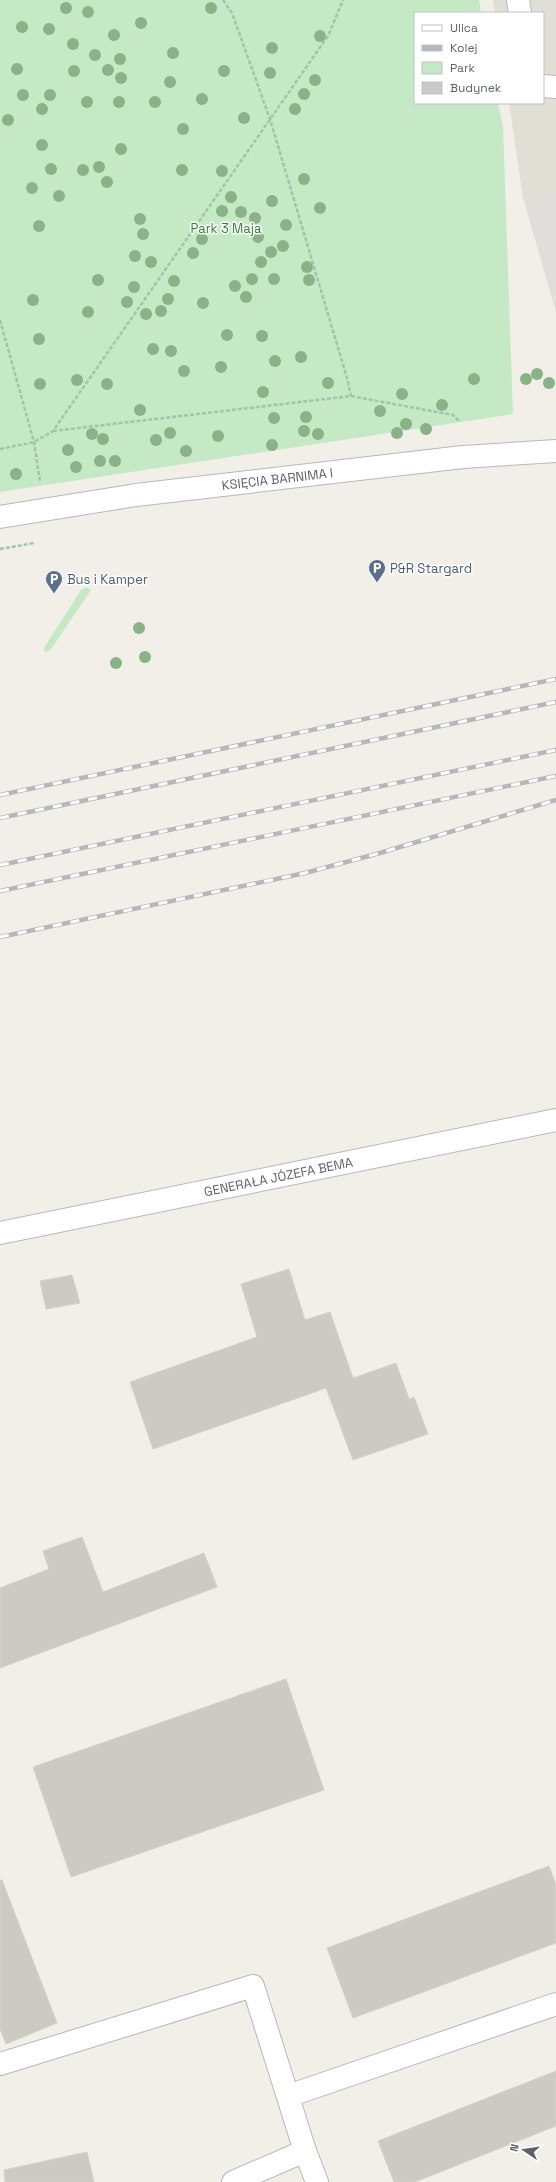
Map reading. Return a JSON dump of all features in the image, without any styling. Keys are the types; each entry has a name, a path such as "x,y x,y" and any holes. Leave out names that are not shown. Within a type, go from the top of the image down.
{"street":[{"path":"518,0 520,12"},
{"path":"544,86 556,87"},
{"name":"KSIĘCIA BARNIMA I","path":"0,517 136,495 463,458 556,451"},
{"name":"GENERAŁA JÓZEFA BEMA","path":"0,1233 556,1120"},
{"path":"0,2064 253,1986 305,2151 317,2182"},
{"path":"288,2096 556,2004"},
{"path":"233,2182 305,2151"}],"path":[{"path":"223,0 232,13 270,119 345,370 351,396"},
{"path":"53,431 328,36 343,0"},
{"path":"0,320 34,442 41,486"},
{"path":"0,449 34,442 53,431 351,396 453,415 460,422"}],"shaded area":[{"path":"493,0 556,0 556,192 523,198 509,104 544,104 544,12 495,12"},
{"path":"556,192 556,312 523,198"}],"green space":[{"name":"Park 3 Maja","path":"0,0 479,0 481,12 414,12 414,104 498,104 503,127 513,414 0,492"},
{"path":"86,587 91,590 51,649 47,652 44,651 44,648 81,590"}],"building":[{"path":"289,1269 305,1320 330,1312 353,1378 396,1363 409,1399 414,1397 428,1434 353,1460 326,1388 153,1449 130,1382 257,1337 241,1284"},
{"path":"72,1275 80,1303 46,1309 40,1281"},
{"path":"82,1537 103,1592 204,1553 217,1587 0,1668 0,1588 49,1569 43,1551"},
{"path":"286,1679 324,1790 71,1877 33,1767"},
{"path":"549,1866 556,1885 556,1943 353,2018 327,1948"},
{"path":"0,1880 2,1880 57,2023 6,2044 0,2029"},
{"path":"556,2071 556,2126 415,2182 394,2182 378,2141"},
{"path":"87,2152 94,2182 5,2182 4,2170"}],"railway":[{"path":"0,795 556,679"},
{"path":"0,818 556,702"},
{"path":"0,865 556,750"},
{"path":"0,891 556,776"},
{"path":"0,937 305,873 380,853 556,800"}],"place":[{"name":"P&R Stargard","path":"377,583"},
{"name":"Bus i Kamper","path":"54,594"}]}
